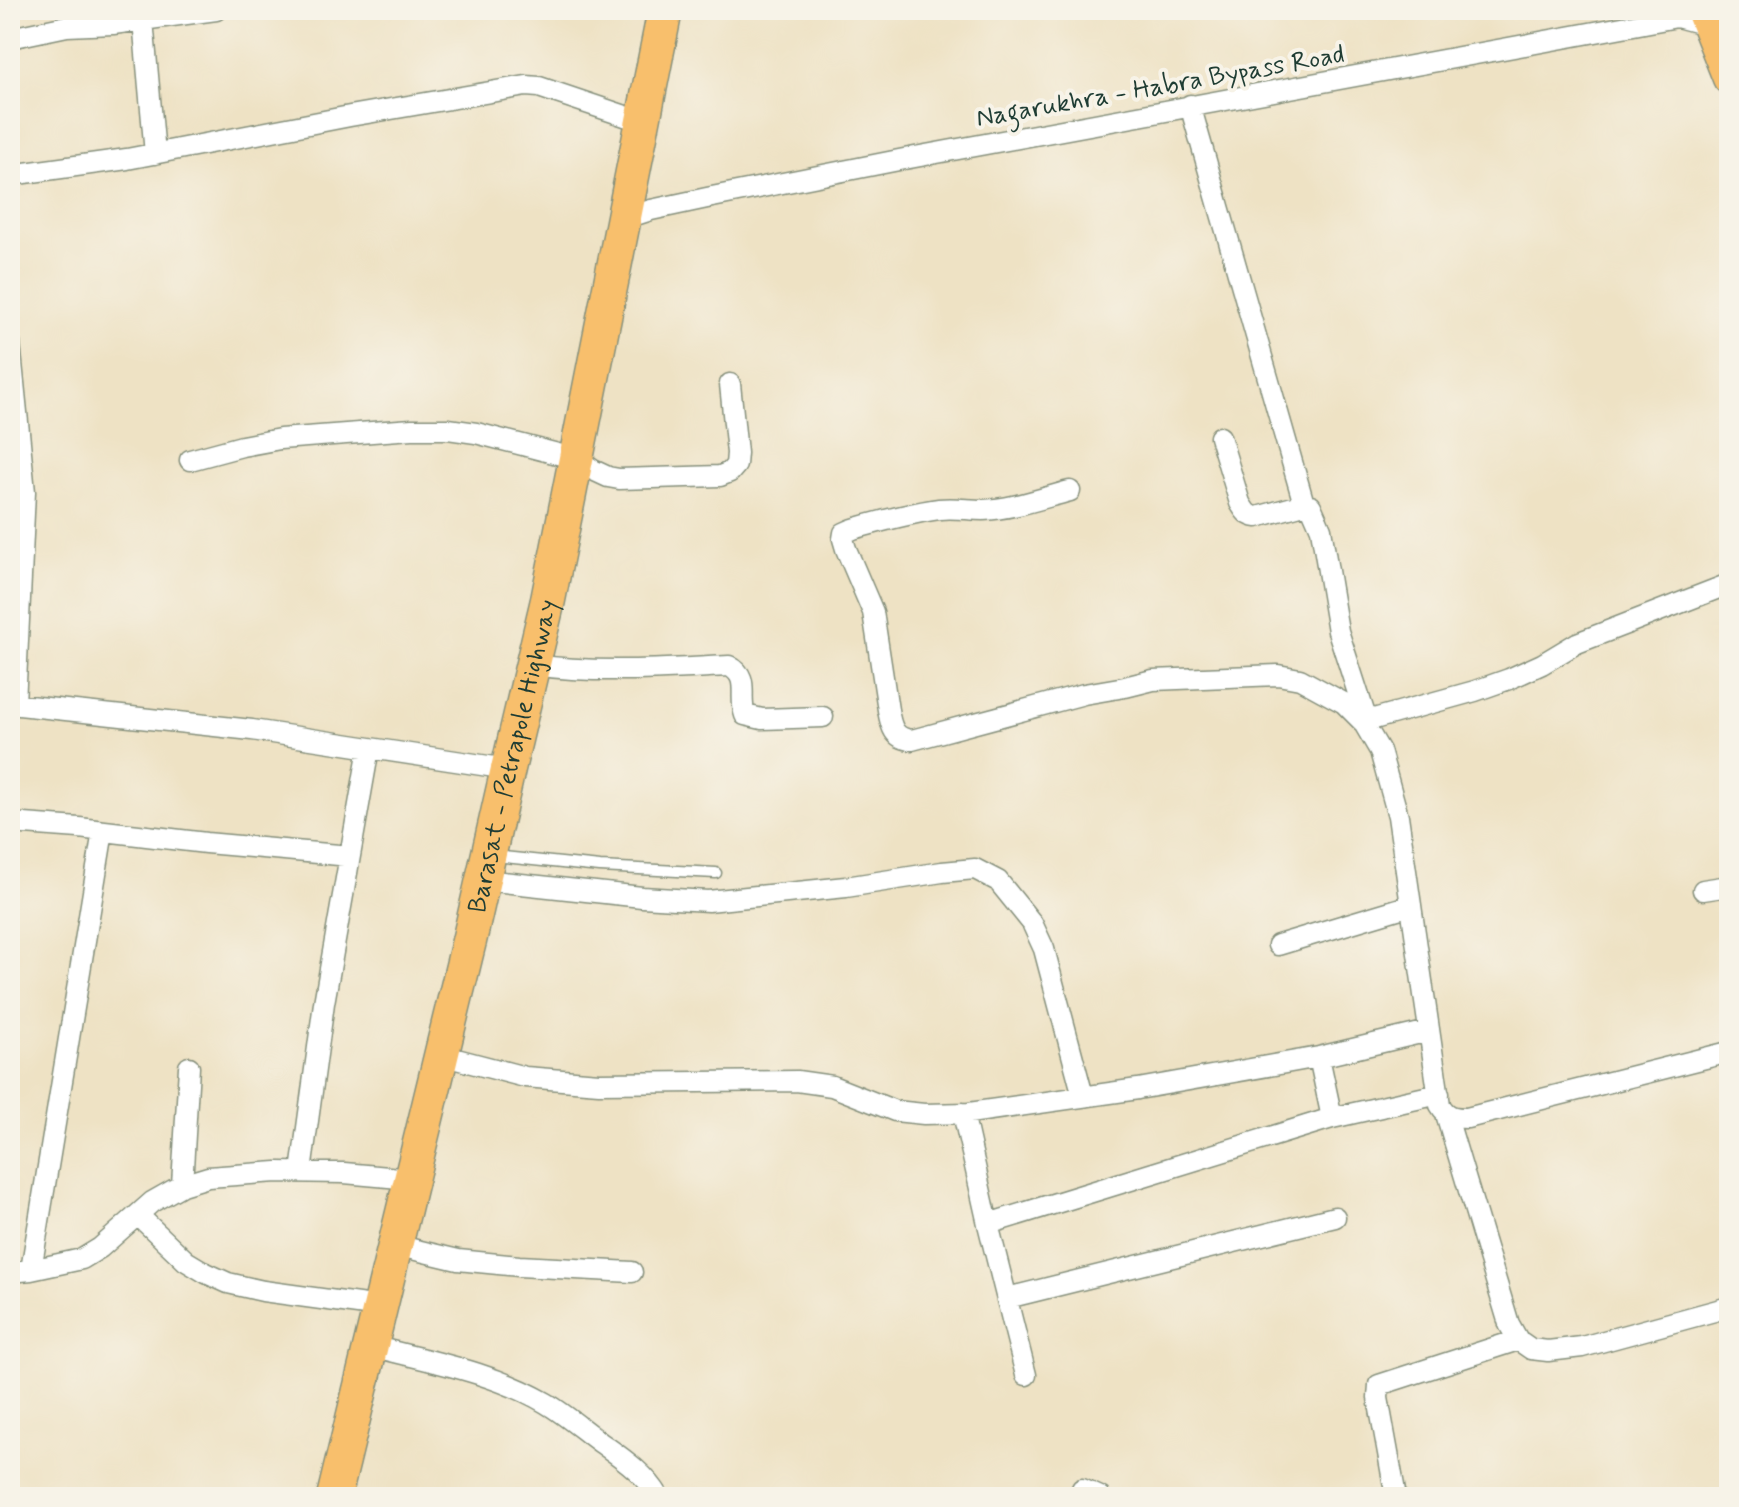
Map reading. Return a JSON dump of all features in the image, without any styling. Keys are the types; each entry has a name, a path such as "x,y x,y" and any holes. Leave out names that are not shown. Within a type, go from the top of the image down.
{"highway":[{"name":"Barasat - Petrapole Highway","path":"334,1497 548,600 665,10"}],"main road":[{"path":"1693,15 1729,78"}],"street":[{"path":"10,38 102,17 143,20 216,10"},
{"name":"Nagarukhra - Habra Bypass Road","path":"623,219 722,195 1190,105 1693,15"},
{"path":"143,20 155,154"},
{"path":"10,175 155,154 526,86 539,87 643,122"},
{"path":"1190,105 1304,504"},
{"path":"10,343 25,492 13,704 252,730 508,769"},
{"path":"190,460 280,439 448,429 476,433 577,459 593,470 619,479 720,476 736,465 730,384"},
{"path":"1220,437 1245,511 1257,517 1304,504 1311,506 1321,529 1338,631 1365,722 1380,751 1398,816 1440,1105 1446,1114 1509,1324 1518,1340 1531,1349 1548,1351 1582,1347 1729,1307"},
{"path":"1070,491 1021,504 981,510 962,507 912,513 844,533 846,549 873,612 888,710 896,735 912,740 1084,694 1153,680 1278,675 1300,679 1344,703 1365,722"},
{"path":"1365,722 1509,679 1577,643 1729,584"},
{"path":"533,665 613,670 729,666 738,671 742,679 742,709 745,715 762,719 823,717"},
{"path":"301,1172 324,1003 369,748"},
{"path":"10,823 350,856"},
{"path":"31,1270 103,831"},
{"path":"486,868 642,897 708,901 832,889 975,869 998,881 1032,923 1052,976 1083,1096"},
{"path":"1703,890 1729,886"},
{"path":"1278,945 1411,905"},
{"path":"441,1055 525,1077 599,1083 797,1081 832,1086 895,1111 924,1114 963,1113 1083,1096 1319,1057 1429,1031"},
{"path":"1446,1114 1454,1118 1467,1118 1729,1052"},
{"path":"1319,1057 1332,1118"},
{"path":"182,1185 189,1067"},
{"path":"988,1224 1332,1118 1439,1094"},
{"path":"963,1113 1026,1375"},
{"path":"10,1272 82,1259 100,1248 152,1202 182,1185 208,1177 301,1172 411,1179"},
{"path":"138,1215 186,1261 228,1283 263,1291 380,1307"},
{"path":"1007,1298 1335,1217"},
{"path":"395,1245 458,1260 632,1272"},
{"path":"1396,1497 1378,1398 1379,1385 1518,1340"},
{"path":"371,1346 509,1385 547,1403 623,1459 659,1497"}],"lane":[{"path":"486,868 600,867 716,873"}]}
